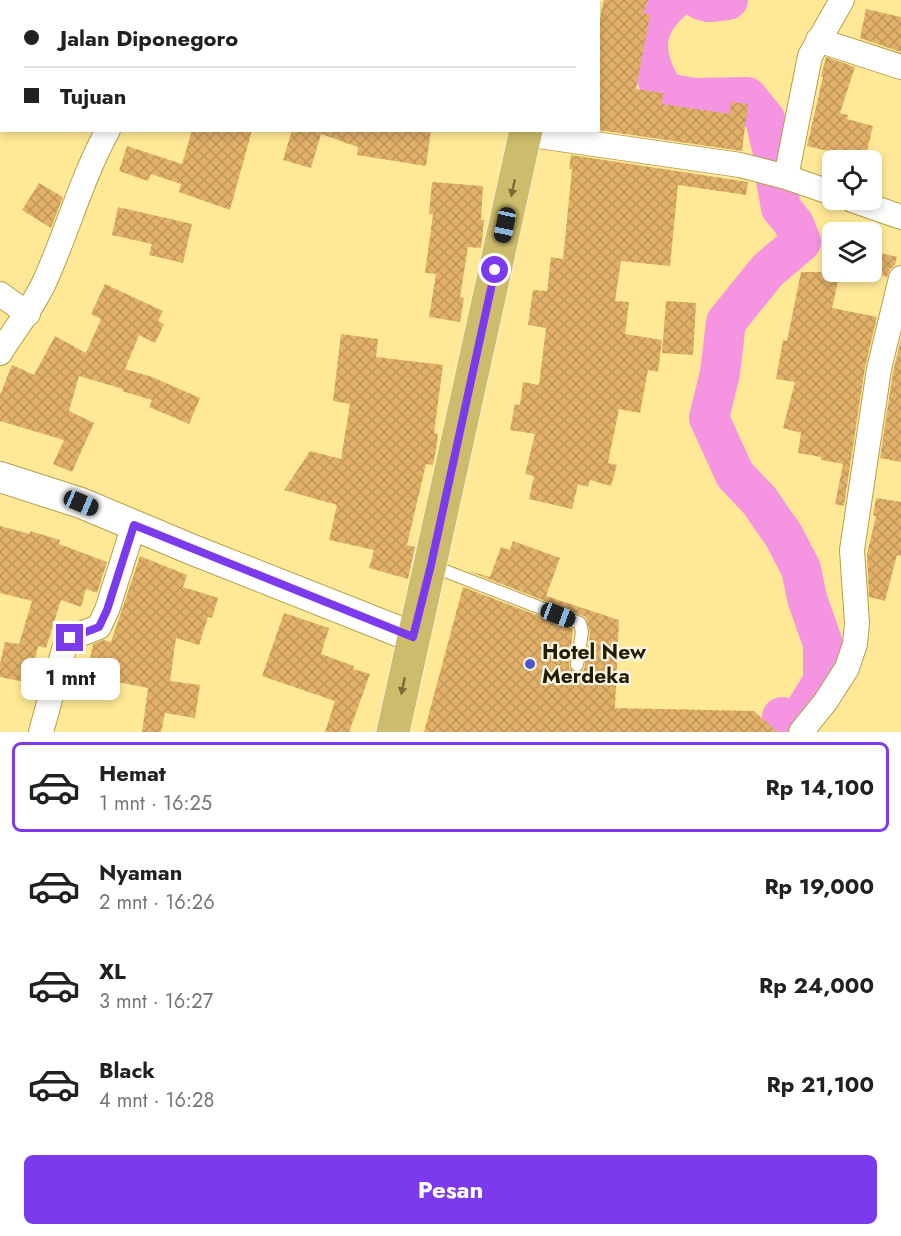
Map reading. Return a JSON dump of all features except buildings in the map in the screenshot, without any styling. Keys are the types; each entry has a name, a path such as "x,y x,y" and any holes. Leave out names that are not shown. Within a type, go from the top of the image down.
{"main road":[{"path":"393,732 525,132"}],"street":[{"path":"786,177 810,56 842,0"},
{"path":"818,40 901,67"},
{"path":"0,352 11,334 28,314 44,282 92,160 107,132"},
{"path":"525,132 740,165 822,190"},
{"path":"881,210 901,217"},
{"path":"801,732 826,701 848,668 855,644 857,623 852,550 879,369 901,278"},
{"path":"0,294 28,314"},
{"path":"0,477 81,503 413,637"},
{"path":"41,732 64,650 70,638 99,627 107,610 134,525"}],"lane":[{"path":"431,565 580,623 582,632 577,665"}],"waterway":[{"path":"673,0 654,22 648,45 652,68 665,93 695,98 747,97 765,119 775,161"},
{"path":"701,0 709,2 728,0"},
{"path":"776,180 781,208 794,224 801,242 768,270 726,322 720,373 709,418 735,475 759,500 784,536 801,569 807,598 823,644 823,681 803,714 794,720 782,717"}],"place":[{"name":"Hotel New Merdeka","path":"530,664"}],"route":[{"path":"70,638 99,627 107,610 134,525 413,637 431,565 495,270"}]}
